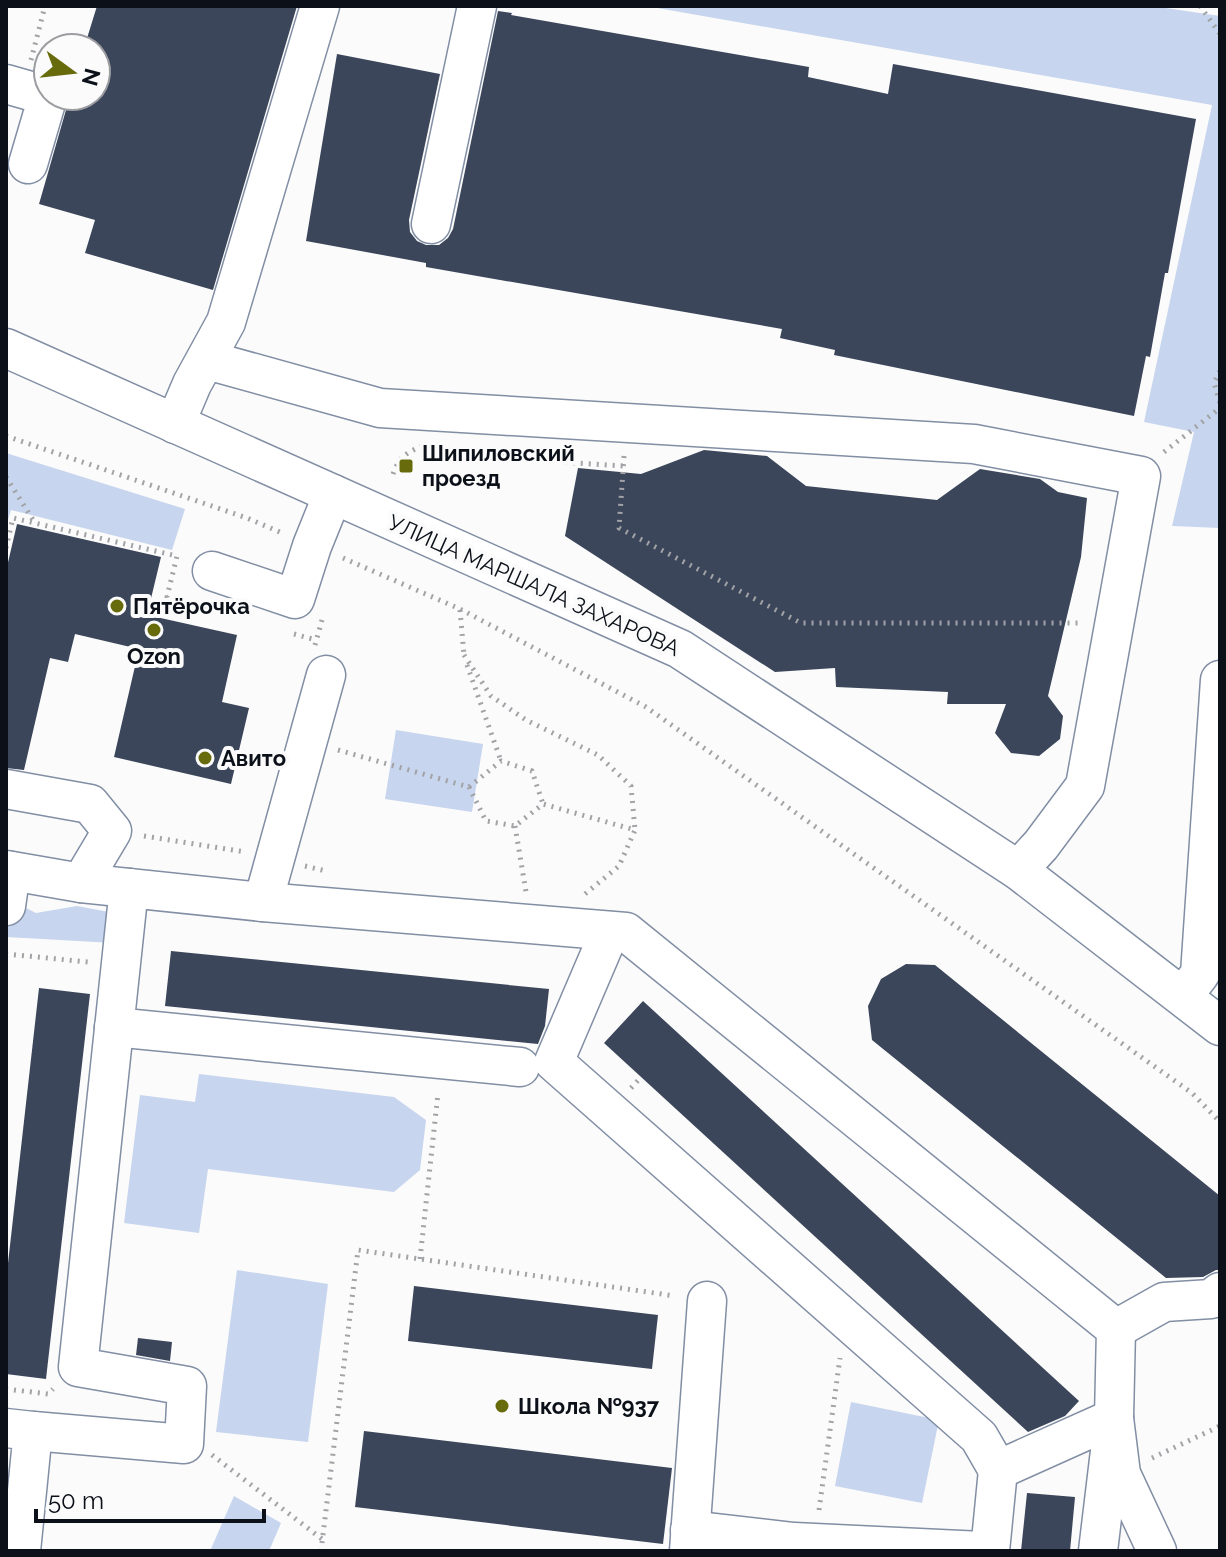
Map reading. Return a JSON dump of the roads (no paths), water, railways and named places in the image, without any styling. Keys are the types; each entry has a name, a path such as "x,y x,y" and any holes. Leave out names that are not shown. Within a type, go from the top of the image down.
{"street":[{"path":"175,424 192,384 226,322 320,6"},
{"path":"431,224 477,6"},
{"path":"6,84 48,96 28,164"},
{"name":"УЛИЦА МАРШАЛА ЗАХАРОВА","path":"6,348 680,649 1018,870 1220,1026"},
{"path":"207,360 380,408 974,444 1141,476 1085,786 1018,870"},
{"path":"212,571 295,599 333,494"},
{"path":"263,902 308,741 318,657"},
{"path":"1183,996 1200,974 1220,680"},
{"path":"6,789 90,804 112,831 81,883"},
{"path":"8,883 81,883 263,902 626,932 1116,1329"},
{"path":"21,1551 20,1430 184,1444 187,1386 78,1367 129,888"},
{"path":"610,931 554,1062 979,1437 998,1470 990,1551"},
{"path":"114,1027 520,1067"},
{"path":"1116,1329 1164,1302 1211,1299 1220,1292"},
{"path":"707,1301 690,1541 982,1551"},
{"path":"1098,1551 1114,1418 1116,1329"},
{"path":"998,1470 1114,1418"},
{"path":"1114,1418 1121,1474 1157,1551"}],"place":[{"name":"Шипиловский проезд","path":"406,466"},
{"name":"Пятёрочка","path":"117,606"},
{"name":"Ozon","path":"154,630"},
{"name":"Авито","path":"205,758"},
{"name":"Школа №937","path":"502,1406"}]}
